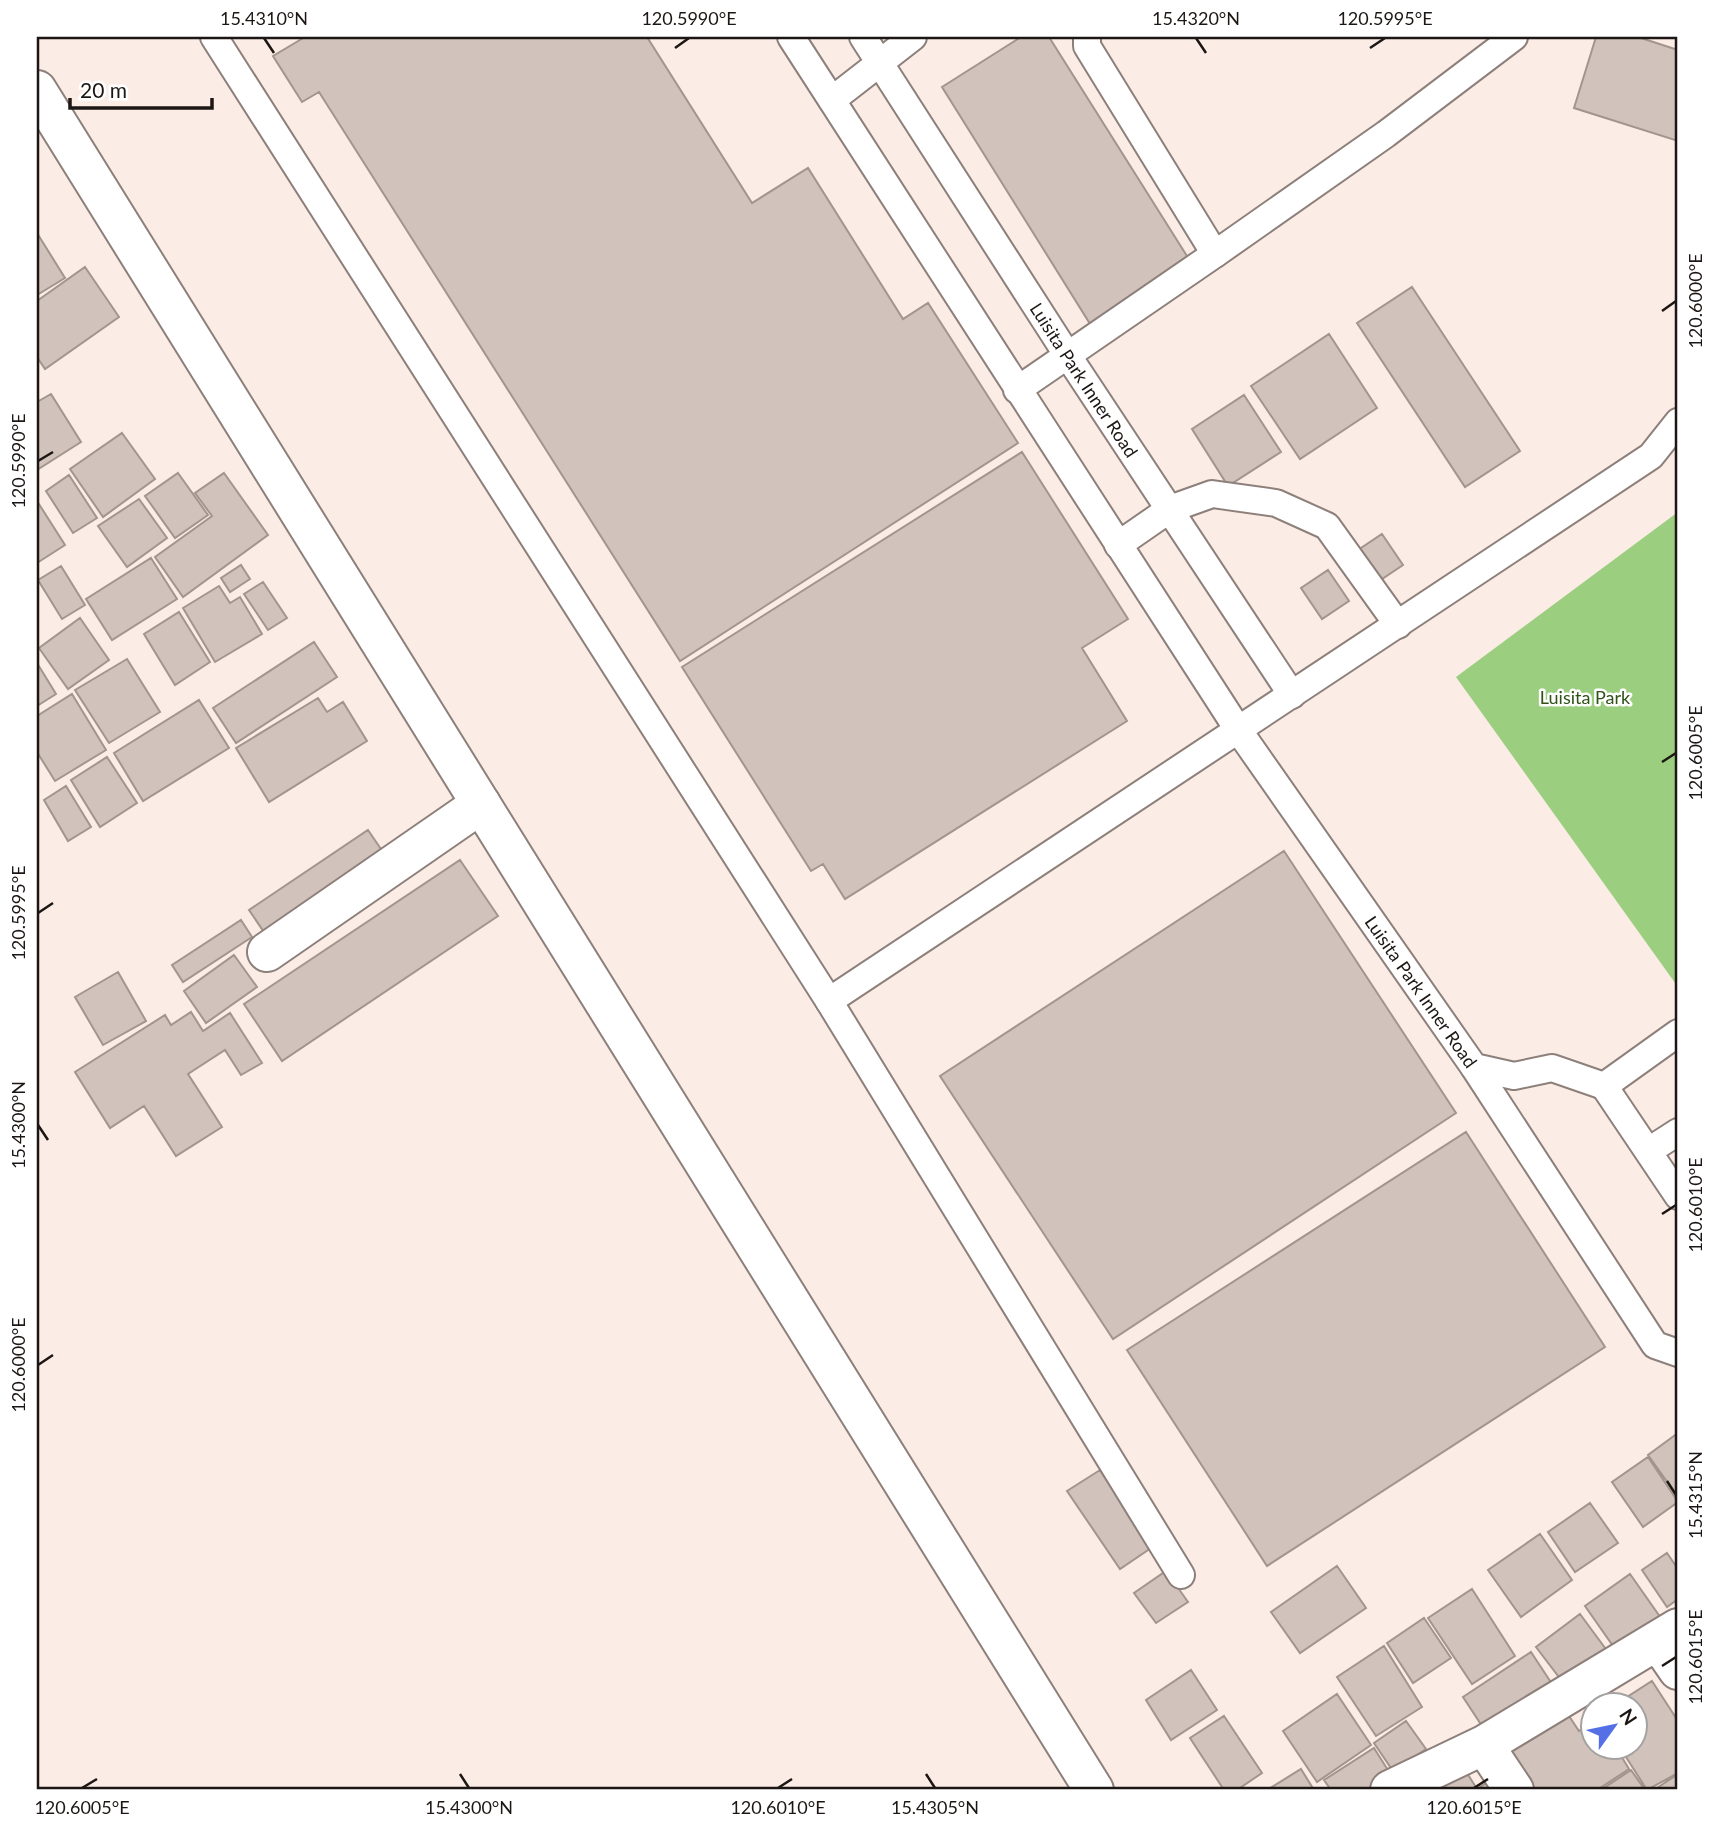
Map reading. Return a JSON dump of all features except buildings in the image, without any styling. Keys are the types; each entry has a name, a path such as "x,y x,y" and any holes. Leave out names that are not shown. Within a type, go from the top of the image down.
{"street":[{"path":"37,90 1094,1790"},
{"path":"267,952 481,804"},
{"path":"1390,1790 1484,1745 1672,1646"},
{"path":"1484,1745 1514,1790"}],"lane":[{"path":"215,37 829,1001 1181,1575"},
{"name":"Luisita Park Inner Road","path":"791,37 1239,731 1474,1067 1514,1076 1552,1068 1604,1086"},
{"name":"Luisita Park Inner Road","path":"863,37 1068,356 1292,695"},
{"path":"832,100 913,37"},
{"path":"1087,37 1087,46 1215,254"},
{"path":"1017,390 1386,134 1514,37"},
{"path":"829,1001 1651,456 1678,422"},
{"path":"1118,545 1170,509 1212,494 1276,503 1327,526 1398,625"},
{"path":"1678,1033 1604,1086 1650,1150 1678,1196"},
{"path":"1474,1067 1655,1345 1678,1353"},
{"path":"1650,1150 1678,1132"}],"green space":[{"name":"Luisita Park","path":"1678,512 1678,987 1456,677"}]}
